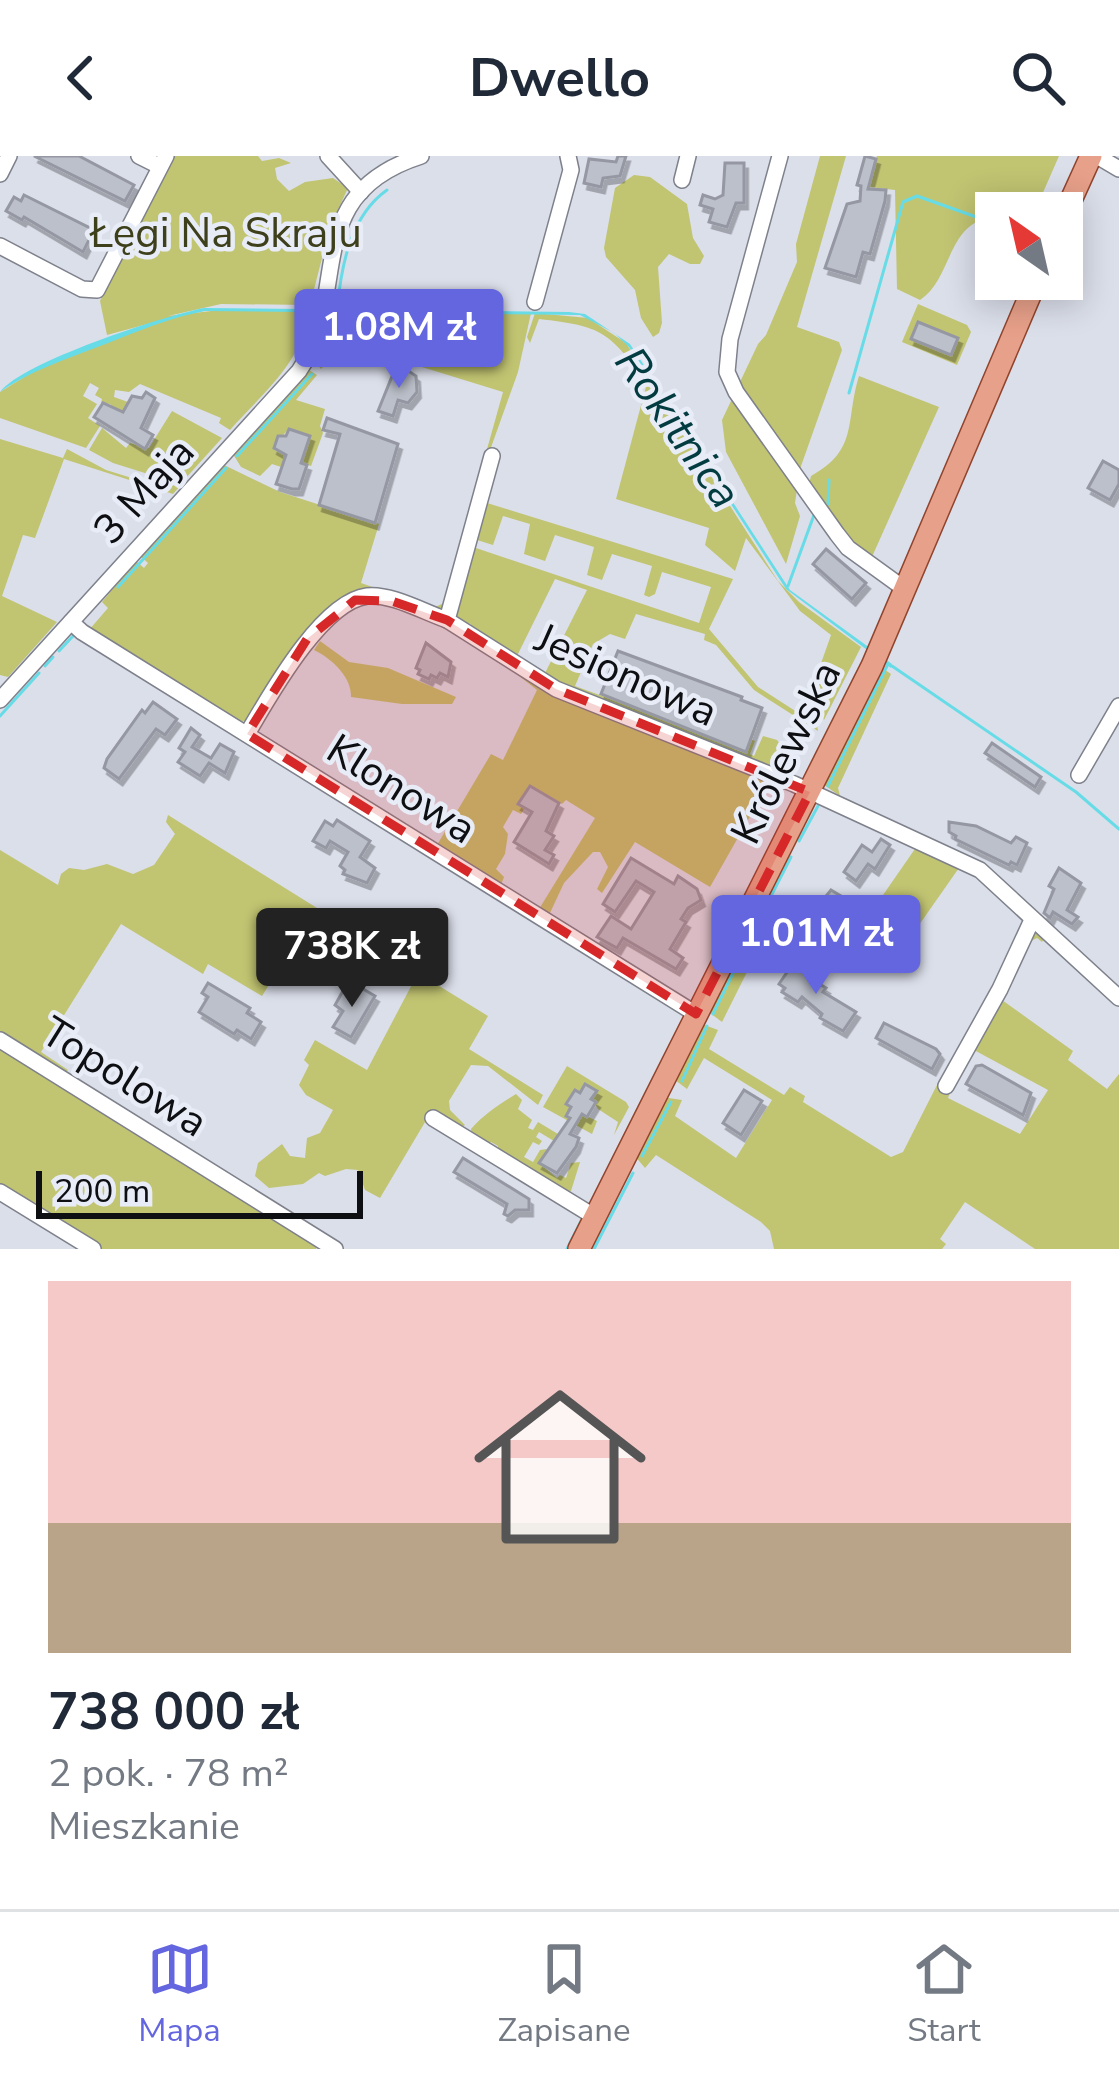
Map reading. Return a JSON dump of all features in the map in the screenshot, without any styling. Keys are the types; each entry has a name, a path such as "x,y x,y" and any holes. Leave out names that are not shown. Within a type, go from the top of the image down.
{"main road":[{"path":"1076,192 1094,156"},
{"name":"Królewska","path":"579,1249 875,659 1028,300"}],"street":[{"path":"0,174 9,156"},
{"path":"0,246 86,291 98,290 163,161 139,156"},
{"path":"328,156 362,192 394,167 421,156"},
{"path":"536,302 571,170 568,156"},
{"path":"682,180 688,156"},
{"path":"780,156 730,339 727,371 736,392 837,535 906,590"},
{"path":"1094,156 1119,169"},
{"name":"3 Maja","path":"0,700 294,379 313,347 336,234 362,192"},
{"path":"447,620 492,455"},
{"name":"Jesionowa","path":"247,734 308,639 355,600 376,597 447,620 556,689 810,792 980,870 1119,998"},
{"name":"Klonowa","path":"71,622 697,1014"},
{"path":"1079,775 1119,706"},
{"path":"946,1086 1032,920"},
{"name":"Topolowa","path":"0,1040 335,1249"},
{"path":"433,1118 595,1217"},
{"path":"0,1192 93,1249"}],"highlighted area":[{"path":"355,600 392,601 447,620 556,689 810,792 696,1014 247,734 307,639"}],"green space":[{"name":"Łęgi Na Skraju","path":"169,156 279,158 291,163 275,168 277,179 289,191 305,182 333,178 348,188 330,227 310,305 221,304 168,316 220,310 309,311 290,361 230,430 219,423 221,418 140,384 129,392 115,390 114,397 128,402 122,416 110,404 101,403 95,395 99,388 90,383 83,396 97,404 88,418 100,426 86,448 0,418 0,392 42,366 151,323 107,335 100,301"},
{"path":"820,156 846,156 797,327 839,342 842,350 800,469 795,503 800,516 786,564 726,452 722,420 797,262 796,244"},
{"path":"877,156 1059,156 1043,192 975,192 975,224 959,238 939,278 920,300 897,289 895,190 869,187"},
{"path":"634,175 650,177 687,204 693,238 704,256 700,264 690,264 669,254 658,267 662,323 653,337 641,318 635,290 606,257 604,248 615,188"},
{"path":"918,304 967,325 971,332 957,365 902,342"},
{"path":"333,311 531,313 518,372 446,603 438,612 349,593 249,719 240,723 89,630 108,608 102,602 136,561 144,568 148,563 140,556 224,465 280,492 379,524 361,583 433,608 444,603 503,392 344,343 321,369 314,361"},
{"path":"535,313 588,318 626,343 778,581 861,647 824,720 807,703 831,635 800,611 746,538 735,571 705,545 709,528 616,499 647,383 613,342 591,329 539,319 530,343 527,337"},
{"path":"309,370 317,375 296,400 325,409 323,433 311,466 301,463 310,436 289,429 274,444 276,451 286,455 281,467 272,464 260,476 241,467 233,454"},
{"path":"859,376 939,407 871,559 853,547 809,484 811,476 844,445"},
{"path":"172,411 222,438 184,480 168,465 148,474 89,450 102,428 126,448 130,443 149,448"},
{"path":"0,439 63,458 67,449 106,470 164,488 172,481 180,486 173,494 64,459 35,538 23,535 2,596 57,622 8,677 0,675"},
{"path":"487,503 733,579 709,629 758,687 817,725 818,731 754,690 716,645 704,640 705,634 636,614 625,639 610,634 593,644 575,686 735,745 734,749 745,753 750,739 755,741 750,754 754,756 763,736 777,740 784,749 774,771 543,677 587,590 555,579 516,658 471,632 471,624 454,620 473,547 699,623 711,587 662,572 655,594 649,597 644,595 652,566 612,554 602,580 587,575 594,547 555,535 545,561 524,554 530,524 503,516 493,545 477,540"},
{"path":"320,641 349,662 388,668 456,697 452,704 402,704 351,697 339,669 314,650"},
{"path":"504,664 769,780 771,787 710,887 635,842 602,893 597,889 608,867 600,852 593,852 564,883 549,915 539,909 595,818 530,786 518,804 524,809 521,814 513,810 503,827 508,834 505,854 496,869 504,877 501,885 437,845 491,754 503,760 537,690"},
{"path":"879,666 891,674 838,788 840,796 820,782"},
{"path":"168,815 317,908 262,996 208,964 203,974 121,924 41,1052 68,1070 64,1074 0,1034 0,850 58,885 69,868 107,864 133,874 154,865 175,834 166,822"},
{"path":"917,846 961,865 912,935 874,908"},
{"path":"759,910 774,918 722,1022 706,1010"},
{"path":"1034,928 1045,937 1042,942 1031,941 1002,1000 1073,1051 1068,1060 1107,1089 1119,1074 1119,1249 1035,1249 965,1202 940,1239 946,1244 942,1249 774,1249 770,1231 761,1222 656,1155 645,1168 634,1155 662,1097 682,1100 675,1116 736,1158 772,1100 704,1058 687,1089 675,1080 699,1023 718,1030 709,1049 784,1095 790,1087 805,1096 803,1102 891,1157 903,1152 938,1083 951,1090 948,1098 1020,1134 1048,1090 974,1050"},
{"path":"418,973 488,1016 469,1049 543,1095 538,1105 488,1066 471,1065 449,1101 450,1110 465,1125 459,1129 431,1112 380,1198 365,1190 358,1170 319,1173 303,1184 269,1188 255,1176 258,1163 282,1144 290,1156 305,1158 307,1138 320,1133 333,1110 306,1095 299,1085 309,1065 304,1060 315,1040 367,1070"},
{"path":"0,1047 318,1245 316,1249 101,1249 0,1187"},
{"path":"567,1066 626,1102 629,1107 614,1135 618,1122 598,1109 592,1099 596,1091 586,1084 580,1093 575,1090 567,1104 577,1122 582,1114 597,1121 592,1134 543,1107"},
{"path":"516,1094 522,1100 518,1109 532,1120 528,1128 533,1130 538,1122 558,1134 554,1141 539,1132 536,1137 542,1141 539,1145 533,1142 524,1157 533,1162 540,1150 547,1149 539,1163 557,1178 566,1178 571,1163 580,1162 571,1191 564,1194 498,1154 498,1146 491,1142 485,1146 472,1138 476,1124"}],"water":[{"path":"204,308 569,312 585,314 612,332 580,315 205,311 60,362 0,392 64,354"},
{"path":"615,334 630,344 790,590 892,664 891,668 786,589 629,347"}],"building":[{"path":"34,156 79,156 134,185 125,201"},
{"path":"618,156 626,156 620,176 603,178 601,187 584,183 589,159 616,162"},
{"path":"865,156 876,159 868,189 886,190 870,254 863,252 856,277 825,268 847,204 860,201 861,186 857,185"},
{"path":"725,163 744,163 744,203 736,203 727,227 709,222 713,209 700,205 703,195 715,199 723,195"},
{"path":"24,195 94,230 83,252 6,211 14,197 21,201"},
{"path":"918,322 958,338 951,355 911,339"},
{"path":"404,368 416,376 417,392 408,403 398,400 393,416 378,411 395,369"},
{"path":"146,392 155,398 141,428 153,435 145,449 94,417 103,403 123,412 132,396 142,398"},
{"path":"327,418 398,444 375,523 319,505 340,434 323,430"},
{"path":"289,429 310,436 299,489 276,484 286,455 274,448 278,436 286,436"},
{"path":"1103,461 1119,470 1119,484 1110,500 1088,488"},
{"path":"826,549 866,583 852,599 813,564"},
{"path":"426,643 451,662 448,677 440,673 429,679 418,674"},
{"path":"618,651 762,708 746,752 601,694"},
{"path":"153,702 177,719 165,735 156,729 119,779 104,768 107,759"},
{"path":"191,728 200,735 192,747 211,758 220,744 234,752 225,773 209,763 200,776 178,762 185,752 179,748"},
{"path":"992,743 1041,777 1035,787 985,753"},
{"path":"530,786 559,803 546,831 554,836 545,850 554,855 549,864 514,842 532,812 518,804"},
{"path":"337,820 370,841 360,857 375,868 367,883 343,874 340,866 348,852 330,841 326,848 313,841 325,821 333,826"},
{"path":"949,822 976,826 1011,843 1016,837 1027,843 1017,865 1009,865 955,839"},
{"path":"881,839 890,845 875,869 868,864 856,881 844,872 862,845 872,852"},
{"path":"631,858 674,884 678,876 697,889 701,900 681,919 686,922 670,949 683,958 676,969 623,938 617,948 597,937 611,916 631,929 654,892 636,881 615,912 603,904"},
{"path":"1059,868 1081,883 1067,910 1078,917 1072,924 1053,912 1050,918 1044,913 1054,889 1049,886"},
{"path":"831,890 846,899 832,921 844,929 839,936 830,931 824,941 801,927"},
{"path":"792,965 816,975 813,980 826,988 823,992 856,1012 843,1031 820,1018 822,1014 802,997 798,1002 782,992 785,988 779,984"},
{"path":"208,983 250,1008 247,1013 261,1022 251,1039 199,1012 208,997 202,993"},
{"path":"358,986 375,996 351,1037 333,1027 343,1011 335,1005 344,989 353,994"},
{"path":"884,1023 936,1049 940,1054 932,1069 876,1038"},
{"path":"976,1066 1031,1093 1023,1115 966,1084"},
{"path":"585,1084 597,1091 591,1099 596,1102 570,1134 579,1138 576,1147 557,1173 539,1163 570,1118 566,1116 571,1107 566,1104"},
{"path":"744,1090 762,1101 741,1135 723,1123"},
{"path":"463,1158 529,1199 529,1210 504,1214 507,1204 454,1172"}],"waterway":[{"path":"337,310 356,228 387,190"},
{"path":"849,393 903,202 917,196 975,217"},
{"path":"318,365 350,310"},
{"path":"237,456 312,374"},
{"path":"118,587 226,468"},
{"path":"828,504 829,480"},
{"path":"788,586 814,515"},
{"path":"59,651 73,636"},
{"path":"45,666 53,657"},
{"path":"828,786 888,664"},
{"name":"Rokitnica","path":"892,666 1076,792 1119,829"},
{"path":"0,716 39,673"},
{"path":"799,841 818,806"},
{"path":"769,900 791,857"},
{"path":"713,1014 762,914"},
{"path":"682,1081 707,1026"},
{"path":"642,1156 671,1102"},
{"path":"594,1249 633,1173"},
{"path":"567,1249 581,1221"}]}
